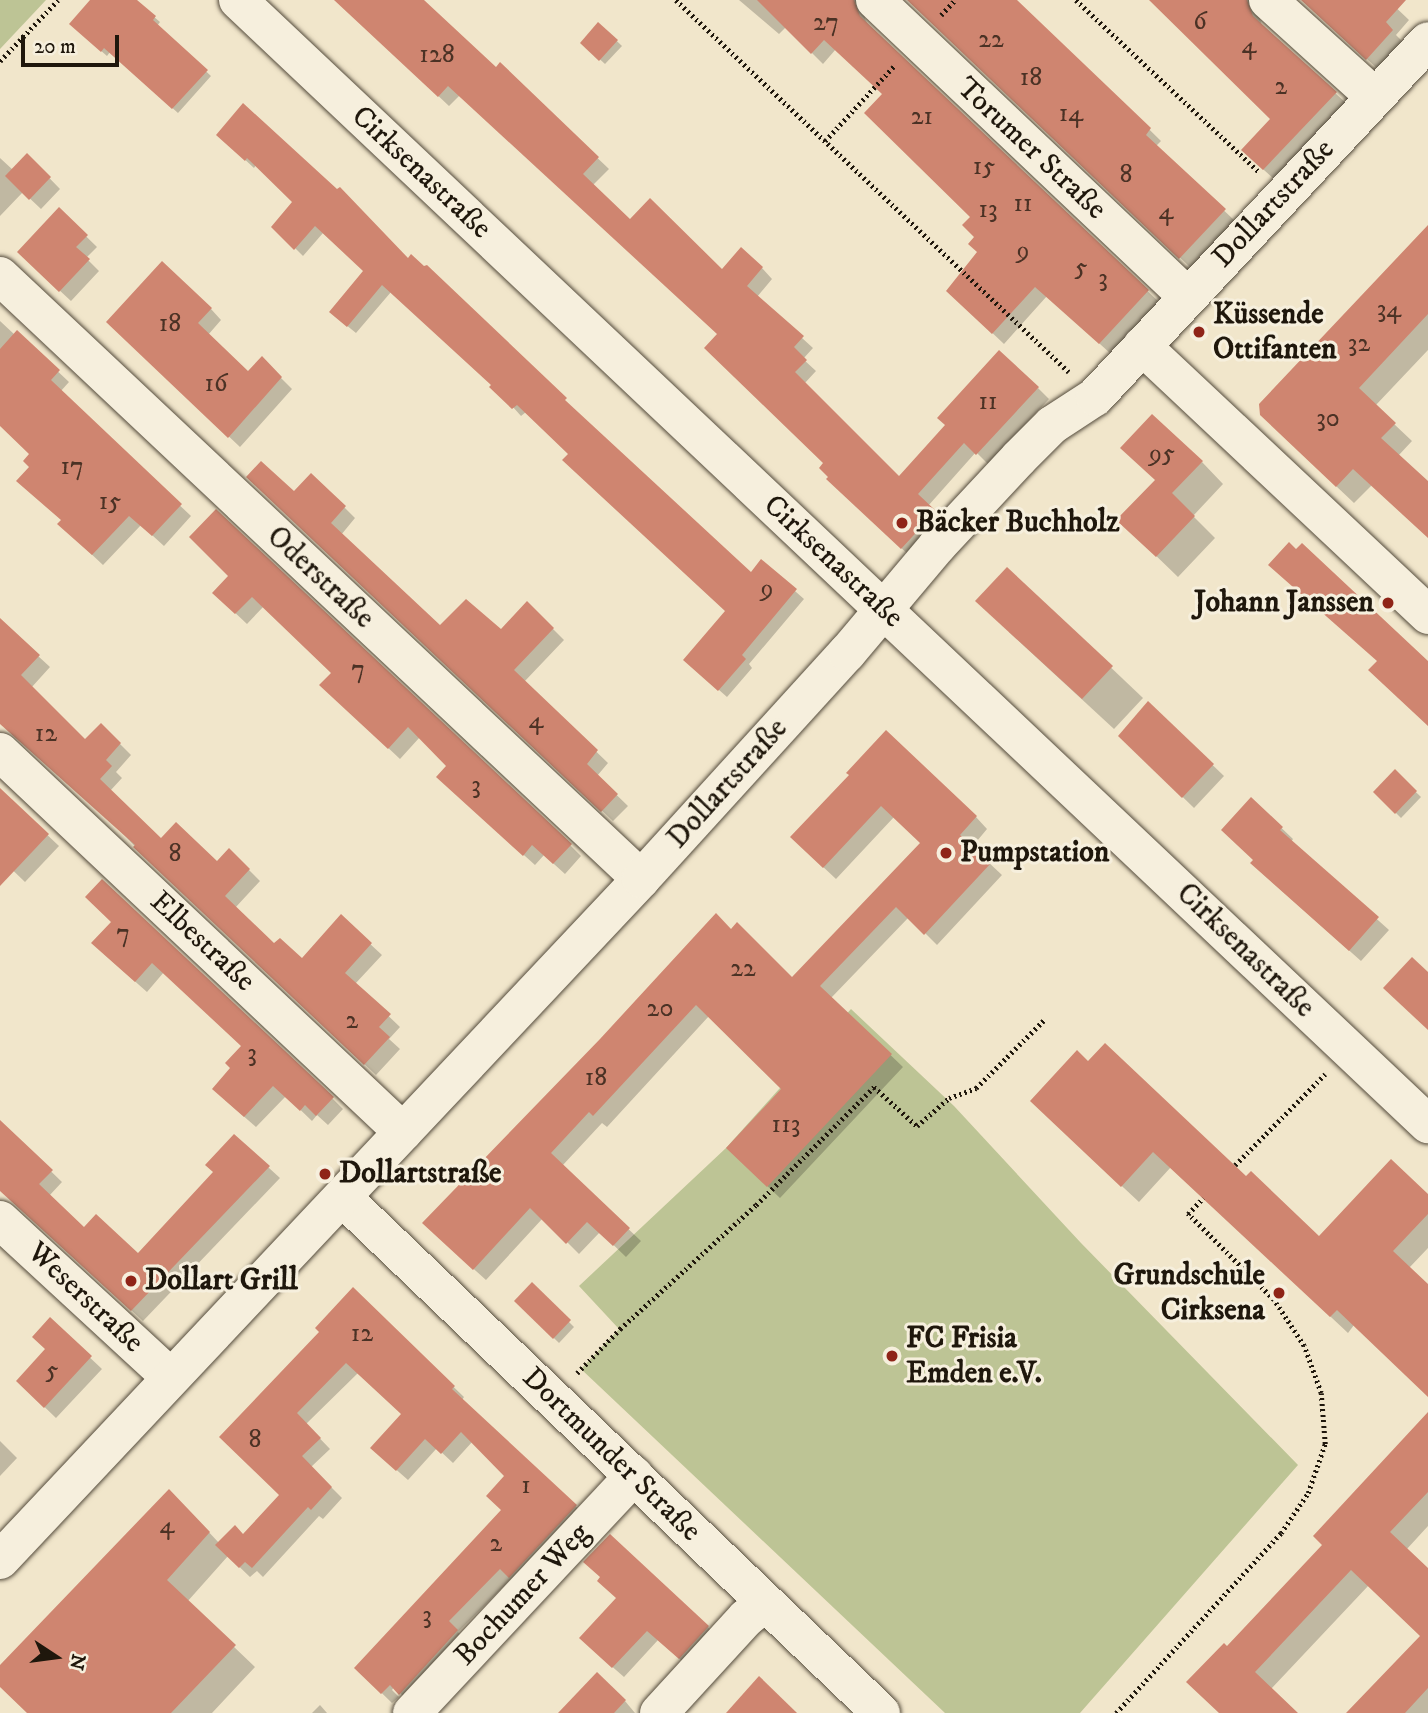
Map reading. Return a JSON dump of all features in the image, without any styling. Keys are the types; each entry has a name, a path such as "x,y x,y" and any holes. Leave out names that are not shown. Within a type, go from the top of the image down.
{"street":[{"name":"Cirksenastraße","path":"238,0 1428,1124"},
{"name":"Torumer Straße","path":"875,0 1188,297"},
{"path":"1268,0 1375,97"},
{"name":"Dollartstraße","path":"0,1560 641,880 937,546 1044,433 1095,397 1375,97 1425,51"},
{"name":"Oderstraße","path":"0,276 641,880"},
{"path":"1142,346 1428,615"},
{"name":"Elbestraße","path":"0,752 403,1132"},
{"name":"Dortmunder Straße","path":"342,1197 881,1713"},
{"name":"Weserstraße","path":"0,1220 170,1377"},
{"name":"Bochumer Weg","path":"412,1713 634,1476"},
{"path":"659,1713 746,1618 765,1603"}],"path":[{"path":"0,61 58,0"},
{"path":"676,0 1095,397"},
{"path":"824,141 955,0"},
{"path":"1076,0 1283,195"},
{"path":"554,1400 620,1329 756,1205 874,1087 917,1126 949,1098 976,1088 1045,1019"},
{"path":"1235,1166 1349,1050"},
{"path":"1116,1713 1281,1533 1308,1493 1325,1444 1321,1393 1304,1346 1274,1300 1188,1214 1203,1198"}],"green space":[{"path":"0,0 46,0 0,49"},
{"name":"FC Frisia Emden e.V.","path":"851,1009 954,1106 1081,1243 1298,1465 1080,1713 945,1713 581,1369 619,1329 579,1286 726,1148"}],"building":[{"path":"90,0 137,0 156,16 153,20 208,70 172,109 104,48 101,52 69,24"},
{"path":"334,0 424,0 496,67 500,62 599,157 583,174 630,219 650,198 722,269 741,247 763,267 747,286 804,336 794,347 807,360 795,372 899,476 945,425 937,418 999,350 1039,387 976,455 964,443 918,494 936,511 901,549 826,479 828,477 819,468 823,463 704,348 717,334 448,86 438,97"},
{"path":"757,0 854,0 860,16 1149,290 1099,344 1035,287 992,334 946,291 977,252 968,244 974,237 962,225 970,217 864,113 882,94 824,40 811,54"},
{"path":"907,0 1017,0 1151,128 1146,135 1226,209 1179,259"},
{"path":"1149,0 1247,0 1253,16 1337,92 1263,170 1241,150 1270,119"},
{"path":"1301,0 1406,0 1386,22 1393,30 1366,60"},
{"path":"598,22 618,40 599,61 580,43"},
{"path":"243,103 337,189 340,187 408,258 411,254 424,266 427,265 567,398 565,400 751,572 761,559 797,589 742,655 746,659 718,691 683,660 725,611 562,460 568,454 517,405 512,409 489,387 491,385 382,285 347,327 329,312 363,271 315,226 294,250 271,227 292,202 247,158 245,161 216,135"},
{"path":"27,153 51,177 29,200 5,176"},
{"path":"59,207 88,235 76,247 90,259 59,292 17,252"},
{"path":"1428,225 1428,314 1359,388 1396,423 1381,438 1428,481 1428,538 1353,469 1336,487 1260,415 1259,404"},
{"path":"162,261 212,308 198,323 248,371 262,356 282,377 228,438 106,322"},
{"path":"17,330 60,370 51,380 182,504 152,536 129,516 92,555 57,524 61,520 16,481 29,467 23,461 29,454 0,426 0,349"},
{"path":"1152,414 1203,461 1172,493 1195,516 1156,557 1116,520 1155,480 1120,448"},
{"path":"261,461 294,491 311,473 346,506 331,523 440,625 466,599 501,629 527,601 554,628 514,670 598,750 587,764 618,794 601,812 246,477"},
{"path":"216,509 572,844 553,864 532,845 523,856 436,777 446,766 408,727 388,749 319,685 331,673 252,597 235,614 212,593 228,576 189,537"},
{"path":"1289,542 1296,549 1302,543 1428,661 1428,726 1368,670 1377,661 1268,565"},
{"path":"1007,567 1113,666 1082,699 975,601"},
{"path":"0,618 40,655 21,675 85,739 101,723 121,743 106,760 112,766 100,779 161,838 176,822 217,861 229,848 250,869 225,896 274,943 280,938 302,958 341,914 372,943 345,973 391,1014 379,1027 390,1037 364,1065 133,847 135,845 0,724"},
{"path":"1148,701 1214,764 1182,798 1118,736"},
{"path":"886,730 977,816 960,835 992,862 924,935 896,907 820,986 892,1054 767,1187 726,1148 781,1089 696,1005 593,1116 589,1112 551,1153 630,1228 613,1246 587,1222 566,1244 530,1208 473,1270 422,1223 600,1039 716,913 731,929 737,922 792,977 920,843 881,806 823,868 790,837 849,775 846,773"},
{"path":"1395,769 1417,791 1395,814 1373,792"},
{"path":"0,788 49,834 0,886"},
{"path":"1251,797 1283,827 1280,830 1379,917 1349,951 1250,863 1253,860 1221,830"},
{"path":"102,879 334,1097 316,1116 305,1105 300,1111 273,1086 244,1117 212,1089 230,1068 225,1063 241,1046 152,963 135,982 91,943 111,922 85,897"},
{"path":"1412,957 1428,972 1428,1030 1383,988"},
{"path":"1105,1043 1246,1176 1251,1171 1319,1236 1391,1159 1428,1194 1428,1214 1393,1251 1428,1284 1428,1397 1337,1310 1330,1317 1153,1152 1121,1187 1030,1101 1077,1050 1088,1061"},
{"path":"0,1120 53,1170 39,1184 84,1227 96,1214 138,1253 213,1172 205,1165 234,1134 270,1166 131,1311 0,1191"},
{"path":"532,1282 571,1320 553,1339 514,1301"},
{"path":"353,1287 455,1386 452,1389 577,1505 509,1578 500,1569 449,1621 458,1630 399,1695 390,1685 381,1694 354,1668 501,1510 486,1496 504,1476 461,1432 441,1454 425,1439 396,1471 370,1448 401,1414 346,1363 297,1413 321,1438 302,1456 332,1487 311,1510 308,1507 252,1568 245,1562 239,1568 215,1545 235,1525 243,1534 279,1495 219,1437 319,1332 315,1328"},
{"path":"50,1317 92,1356 44,1408 16,1381 45,1349 32,1337"},
{"path":"1428,1412 1428,1492 1390,1532 1428,1568 1428,1688 1405,1713 1346,1713 1420,1636 1351,1570 1255,1672 1298,1713 1219,1713 1186,1682 1224,1643 1227,1646 1322,1545 1313,1536"},
{"path":"169,1489 210,1532 167,1580 236,1645 171,1713 27,1713 0,1687 0,1665"},
{"path":"610,1534 709,1626 679,1659 647,1631 612,1668 579,1638 616,1598 597,1581 600,1577 583,1562"},
{"path":"597,1672 626,1700 614,1713 558,1713"},
{"path":"759,1676 797,1713 726,1713"}],"place":[{"name":"Küssende Ottifanten","path":"1199,332"},
{"name":"Bäcker Buchholz","path":"902,523"},
{"name":"Johann Janssen","path":"1388,603"},
{"name":"Pumpstation","path":"946,853"},
{"name":"Dollartstraße","path":"325,1174"},
{"name":"Dollart Grill","path":"131,1281"},
{"name":"Grundschule Cirksena","path":"1279,1293"},
{"name":"FC Frisia Emden e.V.","path":"892,1356"}]}
